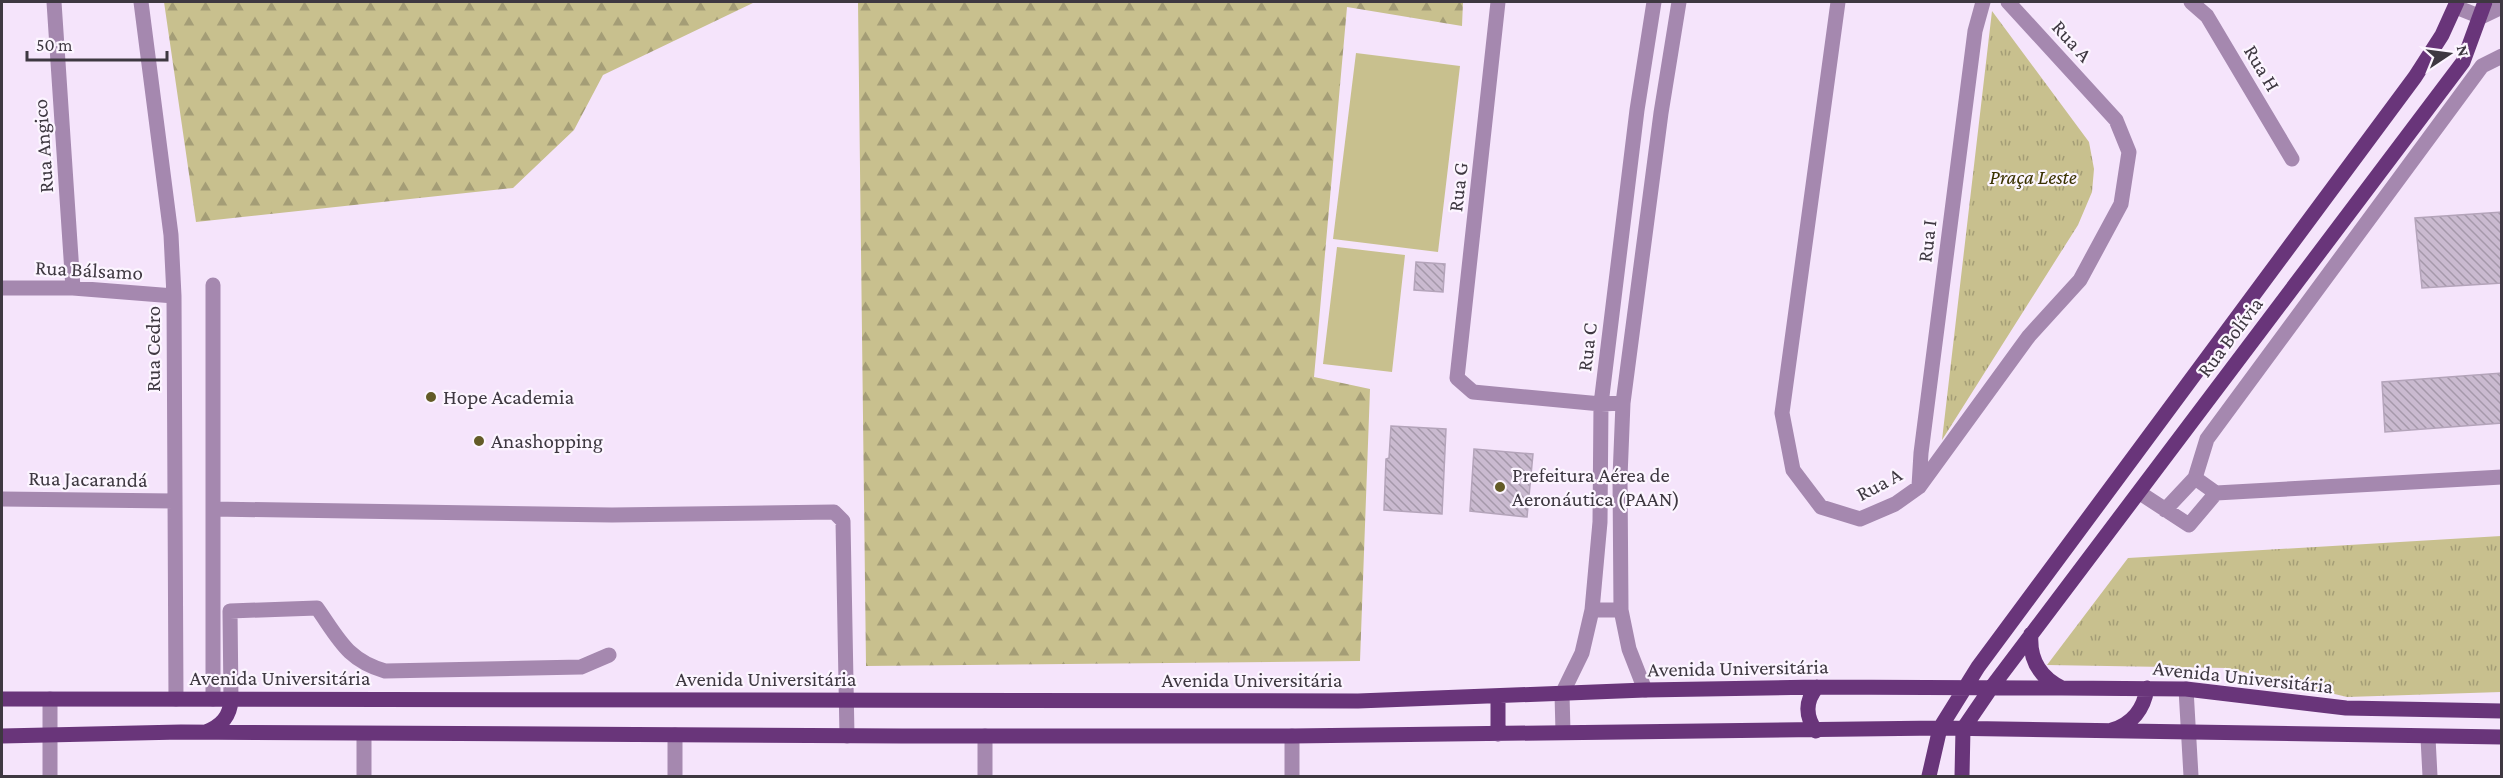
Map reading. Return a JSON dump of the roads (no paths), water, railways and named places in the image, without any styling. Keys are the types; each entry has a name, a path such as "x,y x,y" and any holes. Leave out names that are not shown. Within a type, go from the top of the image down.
{"main road":[{"name":"Rua Bolívia","path":"1963,729 2031,634 2140,493 2463,62 2485,2"},
{"name":"Rua Bolívia","path":"1929,777 1940,728 1965,687 2415,77 2442,35 2457,4"},
{"path":"2031,634 2030,645 2035,665 2046,679 2062,687"},
{"path":"1816,731 1811,724 1807,708 1812,693 1817,687"},
{"name":"Avenida Universitária","path":"2,699 1358,701 1645,690 2062,687 2186,688 2346,708 2502,711"},
{"path":"2109,731 2119,728 2136,716 2146,698 2147,688"},
{"path":"1498,697 1498,734"},
{"path":"206,732 220,725 225,719 231,700"},
{"path":"2,736 206,732 1292,736 1940,728 2428,738 2502,737"},
{"path":"1962,777 1963,729"}],"street":[{"name":"Rua Angico","path":"54,2 74,288"},
{"name":"Rua Cedro","path":"141,2 171,235 174,296 176,699"},
{"name":"Rua G","path":"1498,2 1457,378 1473,392 1601,404"},
{"name":"Rua C","path":"1562,694 1582,653 1592,610 1600,522 1601,404 1637,110 1654,2"},
{"name":"Rua C","path":"1645,690 1629,649 1621,610 1620,477 1623,403 1679,2"},
{"name":"Rua A","path":"1838,2 1782,413 1793,470 1821,507 1860,519 1895,504 1919,487 2029,336 2080,280 2121,204 2129,152 2116,120 2008,2"},
{"name":"Rua I","path":"1919,487 1921,453 1975,31 1983,2"},
{"name":"Rua H","path":"2192,2 2207,16 2292,159"},
{"path":"2457,4 2481,17 2502,7"},
{"path":"2165,510 2195,478 2207,439 2449,110 2482,66 2502,56"},
{"path":"2436,97 2449,110"},
{"path":"1637,110 1662,113"},
{"path":"213,285 213,699"},
{"name":"Rua Bálsamo","path":"2,288 74,288 174,296"},
{"path":"1601,404 1623,403"},
{"path":"1601,477 1620,477"},
{"path":"2195,478 2216,493 2502,477"},
{"path":"2140,493 2189,525 2216,493"},
{"name":"Rua Jacarandá","path":"2,499 174,501"},
{"path":"213,508 612,515 834,512 843,521 848,736"},
{"path":"1600,522 1621,524"},
{"path":"212,611 317,608 346,651 366,666 385,671 581,667 609,655"},
{"path":"1592,610 1621,610"},
{"path":"230,611 231,700"},
{"path":"2186,688 2191,777"},
{"path":"1562,694 1563,732"},
{"path":"50,699 50,777"},
{"path":"364,734 364,777"},
{"path":"675,735 675,777"},
{"path":"985,736 985,777"},
{"path":"1292,736 1292,777"},
{"path":"2428,738 2430,777"}],"place":[{"name":"Hope Academia","path":"431,397"},
{"name":"Anashopping","path":"479,441"},
{"name":"Prefeitura Aérea de Aeronáutica (PAAN)","path":"1500,487"}],"park label":[{"name":"Praça Leste","path":"2033,177"}]}
